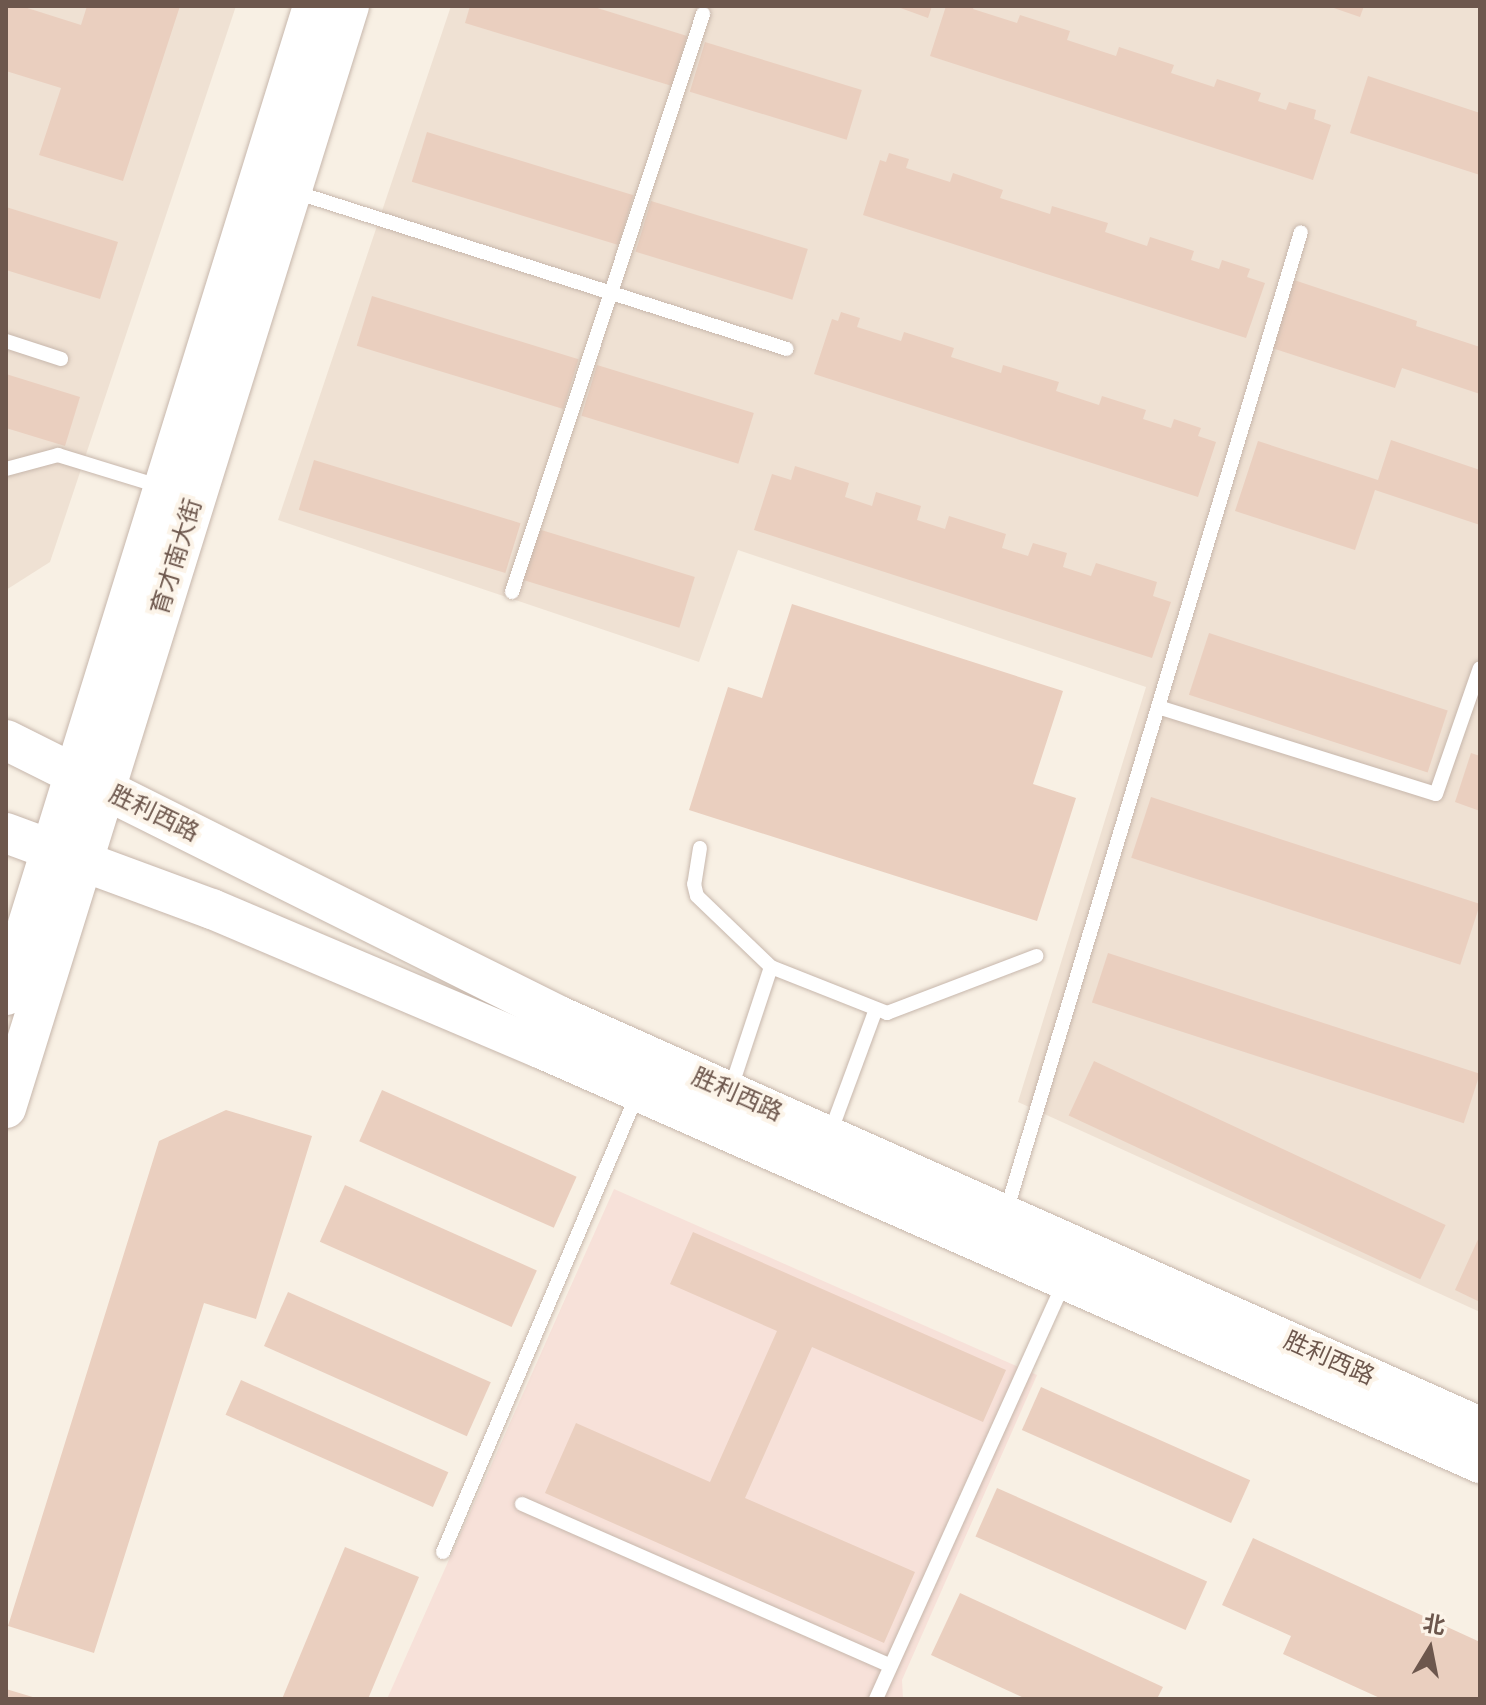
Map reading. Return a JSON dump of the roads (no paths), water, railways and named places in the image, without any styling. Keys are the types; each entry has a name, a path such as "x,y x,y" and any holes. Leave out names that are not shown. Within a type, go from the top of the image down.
{"main road":[{"name":"育才南大街","path":"90,782 163,488 313,6"},
{"name":"育才南大街","path":"6,1108 67,856 90,782 291,191 349,6"},
{"name":"胜利西路","path":"6,740 559,1016 1480,1427"},
{"name":"胜利西路","path":"6,833 212,909 638,1092 1480,1463"},
{"name":"育才南大街","path":"6,995 67,856"}],"lane":[{"path":"512,592 703,14"},
{"path":"291,191 787,349"},
{"path":"1005,1215 1301,232"},
{"path":"6,341 61,359"},
{"path":"6,469 58,455 163,488"},
{"path":"1158,707 1436,794 1480,668"},
{"path":"700,848 694,884 697,896 771,967 887,1013 1036,956"},
{"path":"729,1092 771,967"},
{"path":"828,1136 876,1009"},
{"path":"443,1552 638,1092"},
{"path":"876,1699 1065,1280"},
{"path":"522,1504 889,1665"}]}
